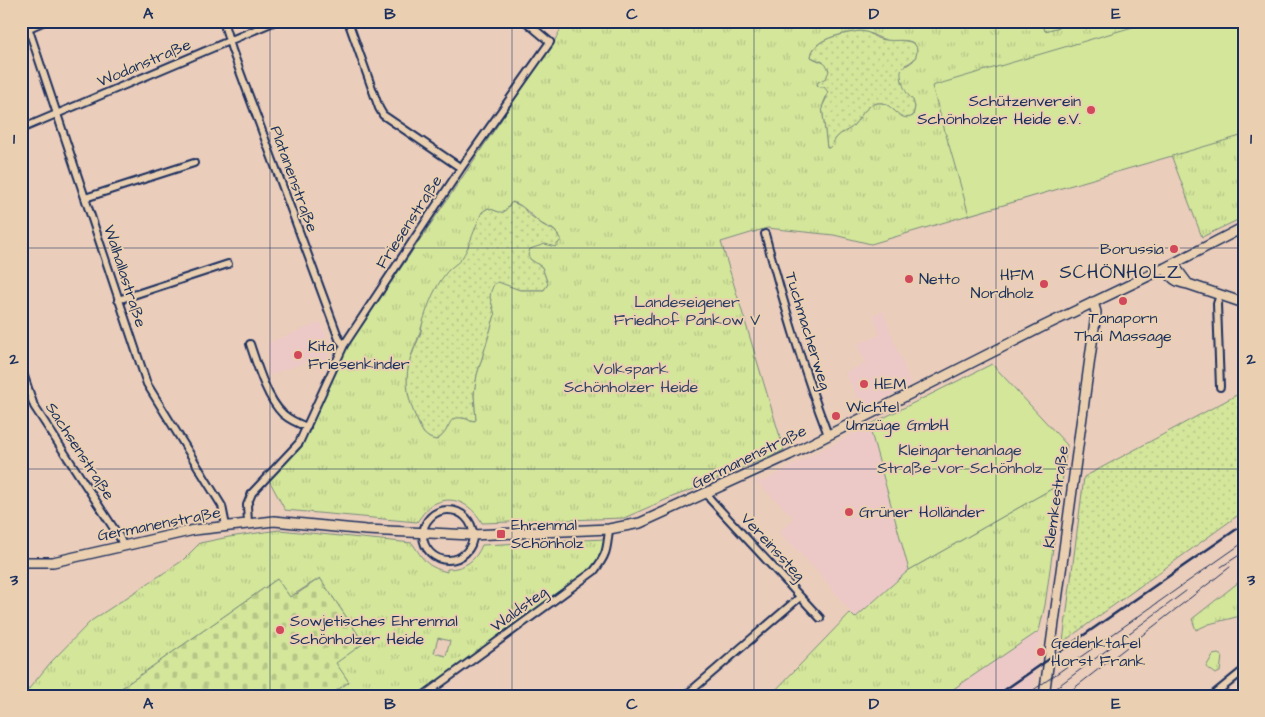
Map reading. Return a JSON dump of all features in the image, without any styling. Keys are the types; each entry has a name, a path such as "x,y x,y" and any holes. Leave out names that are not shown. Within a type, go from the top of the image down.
{"main road":[{"name":"Germanenstraße","path":"21,562 53,562 194,530 274,521 366,530 472,535 609,529 640,523 708,493 828,435 1244,227"},
{"path":"1169,266 1172,278 1179,283 1188,284 1244,303"},
{"name":"Klemkestraße","path":"1044,696 1095,321 1096,312 1093,302"}],"street":[{"path":"28,24 44,21"},
{"name":"Platanenstraße","path":"223,21 339,340 344,345"},
{"name":"Wodanstraße","path":"21,129 276,21"},
{"path":"348,21 383,115 461,168"},
{"name":"Friesenstraße","path":"248,523 247,505 252,494 299,443 344,345 461,168 550,42 525,21"},
{"name":"Walhallastraße","path":"28,24 147,384 222,506 226,526"},
{"path":"85,198 194,163"},
{"name":"Tuchmacherweg","path":"765,234 797,350 828,435"},
{"path":"118,300 228,264"},
{"path":"1220,295 1217,304 1220,387"},
{"path":"250,344 260,375 276,406 282,414 307,427"},
{"name":"Sachsenstraße","path":"21,367 34,406 120,538 123,546"},
{"name":"Vereinssteg","path":"708,493 710,499 820,618"},
{"path":"452,511 464,517 472,528 472,535 468,549 464,554 450,560 443,560 432,555 425,545 423,533 424,527 431,517 437,513 452,511"},
{"name":"Waldsteg","path":"423,696 594,572 608,550 609,529"},
{"path":"684,696 800,597"},
{"path":"1212,696 1244,670"}],"shaded area":[{"path":"883,311 911,385 864,409 845,373 865,363 857,344 880,335 873,315"},
{"name":"Kita Friesenkinder","path":"321,322 331,349 321,370 305,362 268,376 268,343"},
{"path":"869,425 909,570 855,618 821,575 779,532 794,518 756,481 759,479 762,482"},
{"path":"1039,631 1041,632 1032,696 943,696"}],"green space":[{"name":"Volkspark Schönholzer Heide","path":"565,21 841,21 843,27 859,21 1042,21 1045,31 1081,21 1231,21 1244,63 1244,217 1202,237 1171,155 871,244 834,235 767,228 721,242 784,450 624,518 482,523 469,507 450,500 433,504 417,522 285,510 269,480 303,444 344,352 554,42","holes":["859,31 887,40 909,41 916,46 915,58 901,70 904,86 915,107 913,116 904,117 884,104 874,104 867,109 851,128 839,135 830,147 827,148 822,107 828,92 824,87 817,85 818,82 826,78 829,71 824,63 811,57 817,45 822,41","512,202 520,205 542,224 555,231 561,240 555,247 545,244 530,249 528,255 530,259 542,267 548,284 544,290 520,290 498,282 494,284 490,297 495,315 477,375 474,394 476,420 453,419 443,435 437,440 429,438 422,430 414,413 407,386 411,356 427,309 441,280 462,258 468,248 482,212 488,208 504,212"]},
{"path":"1042,21 1081,21 1045,31"},
{"name":"Schützenverein Schönholzer Heide e.V.","path":"1153,21 1244,21 1244,135 969,215 932,86"},
{"path":"859,31 884,40 908,41 916,46 917,54 915,58 905,65 915,107 913,116 903,117 884,104 874,104 867,109 851,128 838,136 829,149 827,148 822,107 827,97 817,85 821,80 823,62 811,57 817,45 823,41"},
{"path":"512,202 523,207 527,213 543,225 555,231 561,240 555,247 530,259 542,267 548,284 544,290 520,290 498,283 490,297 495,315 477,375 474,394 476,420 453,419 444,434 437,440 429,438 424,433 410,404 407,381 409,365 420,335 426,309 432,293 441,278 458,262 482,212 488,208 499,212"},
{"name":"Kleingartenanlage Straße vor Schönholz","path":"992,364 1067,445 1062,483 909,570 869,425"},
{"path":"1244,391 1244,511 1063,642 1084,477"},
{"path":"1062,483 1045,605 1039,631 943,696 770,696 850,613 855,618 909,570"},
{"path":"279,530 412,543 429,565 447,572 447,569 453,569 469,563 477,555 482,545 605,539 603,551 590,571 501,638 419,696 368,696 364,692 362,694 364,696 329,696 349,682 336,663 364,643 320,578 290,597 277,579 110,696 23,696 51,662 91,621 182,561 200,543","holes":["438,638 450,641 446,656 434,653"]},
{"name":"Sowjetisches Ehrenmal Schönholzer Heide","path":"320,578 364,643 337,663 349,682 329,696 110,696 277,579 297,594"},
{"path":"1244,578 1244,615 1209,624 1196,630 1192,619"},
{"path":"1218,654 1222,656 1220,672 1215,674 1206,667 1213,655"}],"tram line":[{"path":"1025,696 1244,542"},
{"path":"1221,567 1244,552"},
{"path":"1064,696 1230,567"},
{"path":"1045,696 1186,591"}],"railway":[{"path":"996,696 1244,524"}],"place":[{"name":"Schützenverein Schönholzer Heide e.V.","path":"1091,110"},
{"name":"Borussia","path":"1174,249"},
{"name":"Netto","path":"909,279"},
{"name":"HFM Nordholz","path":"1044,284"},
{"name":"Tanaporn Thai Massage","path":"1123,301"},
{"name":"Kita Friesenkinder","path":"298,355"},
{"name":"HEM","path":"864,384"},
{"name":"Wichtel Umzüge GmbH","path":"836,416"},
{"name":"Grüner Holländer","path":"849,512"},
{"name":"Ehrenmal Schönholz","path":"501,534"},
{"name":"Sowjetisches Ehrenmal Schönholzer Heide","path":"280,630"},
{"name":"Gedenktafel Horst Frank","path":"1041,652"}],"district":[{"name":"SCHÖNHOLZ","path":"1121,272"}],"park label":[{"name":"Landeseigener Friedhof Pankow V","path":"687,311"}]}
